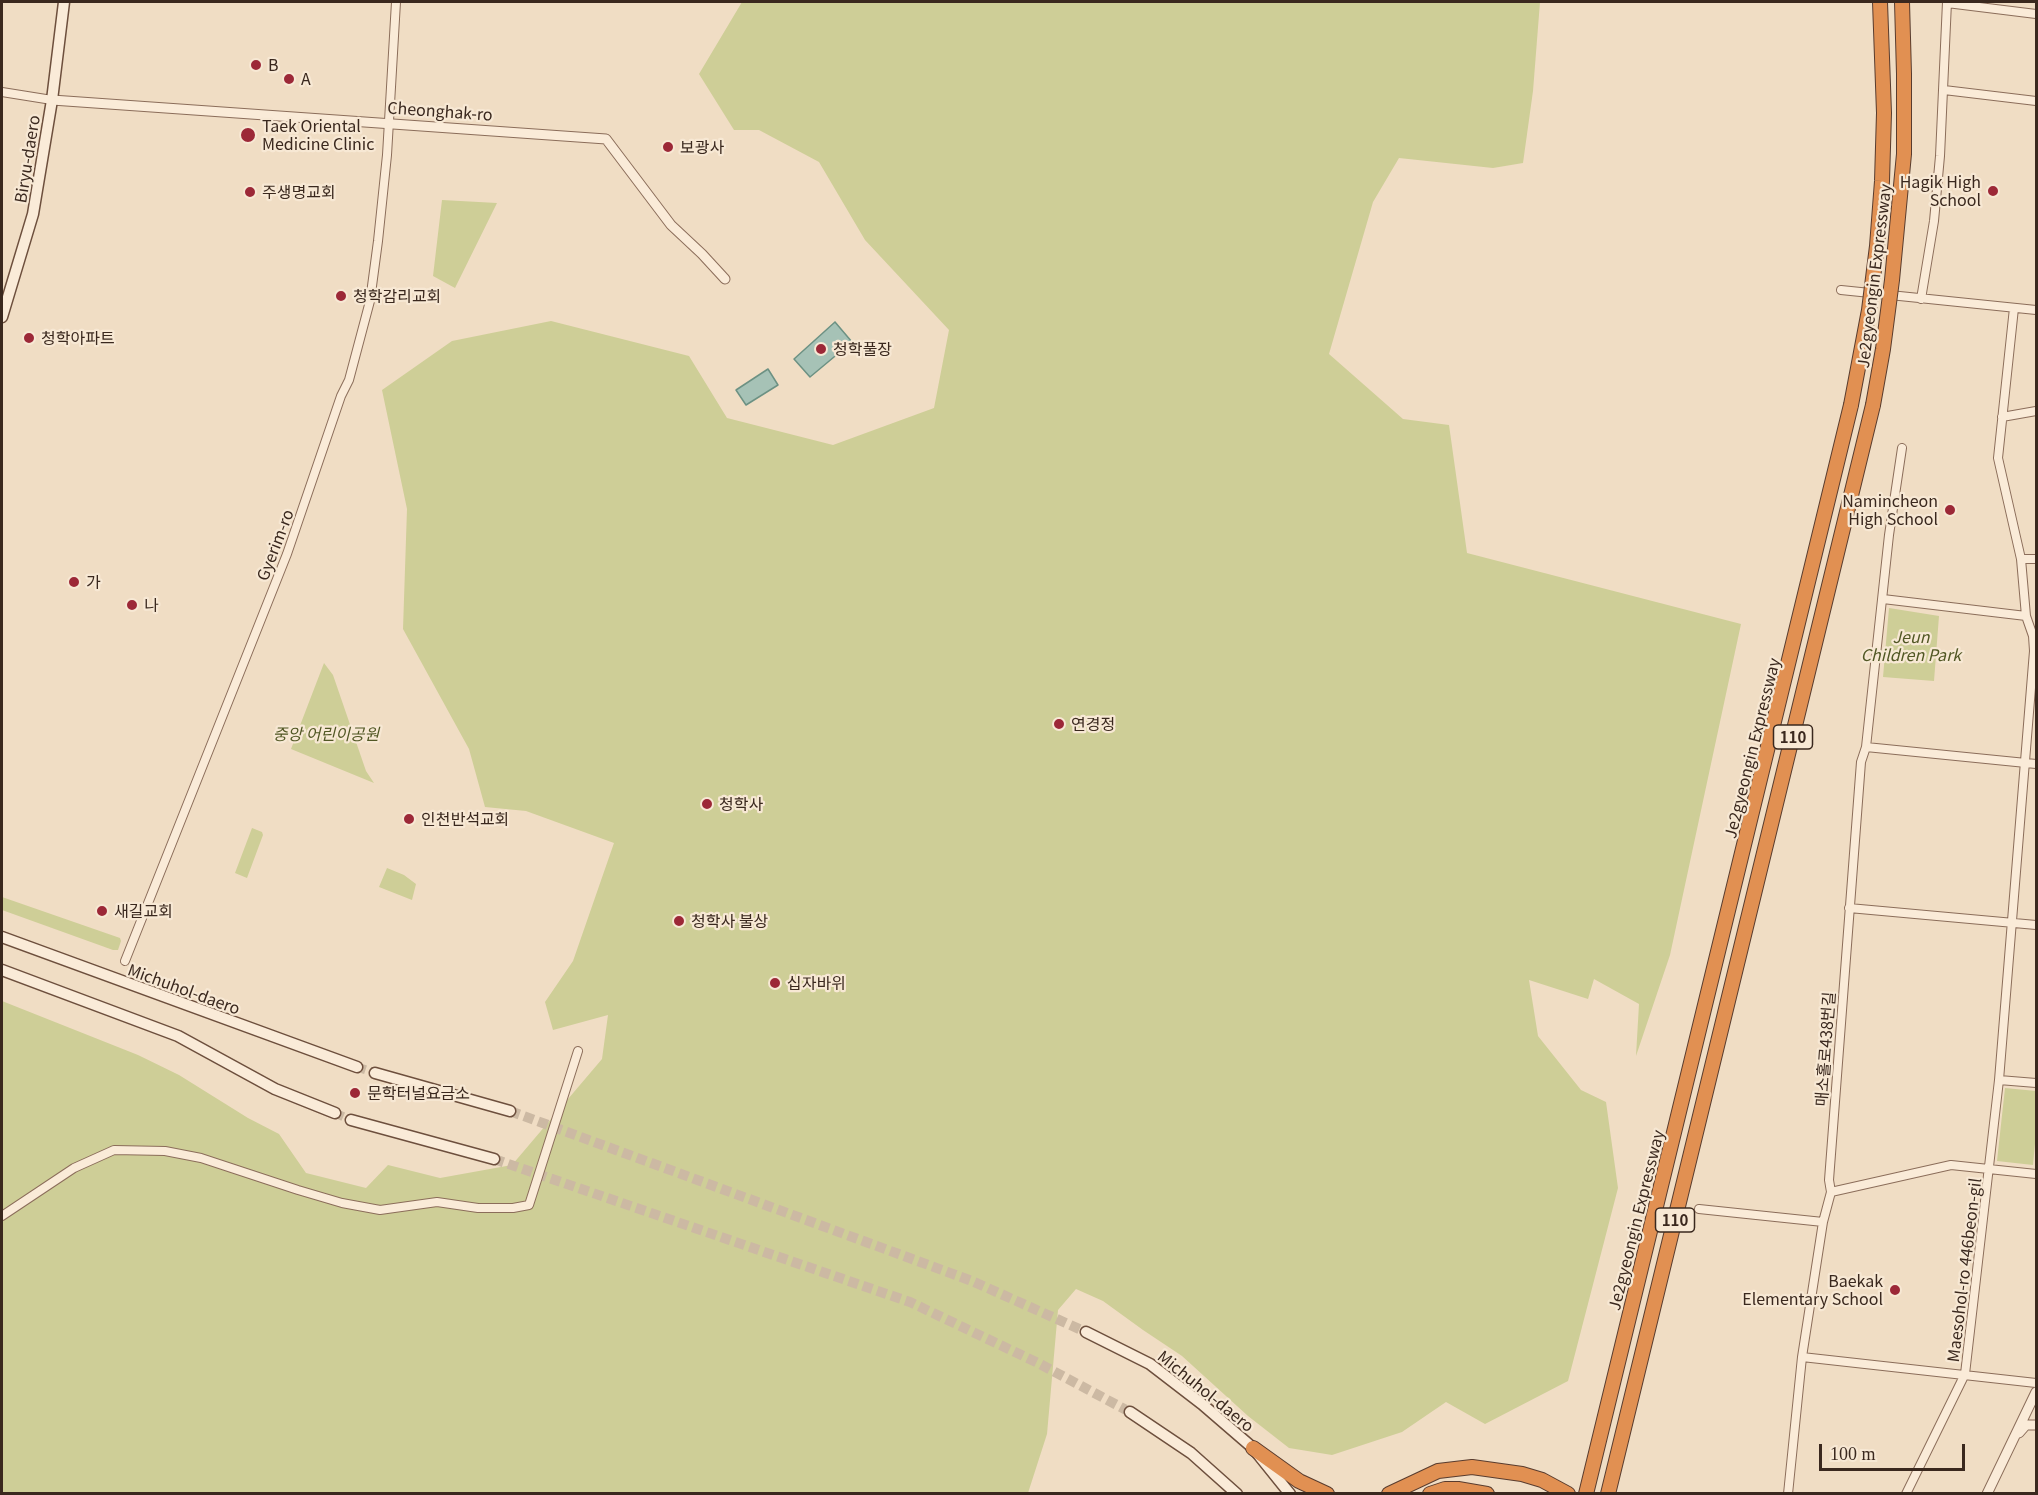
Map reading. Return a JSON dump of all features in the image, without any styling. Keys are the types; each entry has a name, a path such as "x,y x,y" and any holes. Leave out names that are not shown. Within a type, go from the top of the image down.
{"highway":[{"name":"Je2gyeongin Expressway","path":"1586,1494 1851,405 1871,299 1882,181 1884,113 1880,2"},
{"name":"Je2gyeongin Expressway","path":"1608,1494 1873,405 1892,280 1903,164 1902,2"},
{"path":"1253,1448 1292,1476 1327,1494"},
{"path":"1389,1494 1438,1471 1472,1467 1522,1474 1551,1484 1567,1493"},
{"path":"1430,1494 1458,1489 1487,1494"}],"main road":[{"name":"Biryu-daero","path":"2,317 33,214 52,100 64,2"},
{"name":"Michuhol-daero","path":"2,938 357,1067"},
{"path":"2,969 178,1036 275,1089 335,1113"},
{"path":"375,1073 510,1111"},
{"path":"351,1120 494,1159"},
{"name":"Michuhol-daero","path":"1086,1332 1150,1364 1202,1404 1253,1448 1290,1494"},
{"path":"1130,1412 1191,1453 1237,1494"}],"street":[{"name":"Gyerim-ro","path":"125,962 287,554 341,396 349,380 370,301 378,241 387,155 396,2"},
{"path":"1921,299 1934,221 1944,90 1947,2 2037,14"},
{"path":"1944,90 2037,101"},
{"path":"2,92 52,100"},
{"name":"Cheonghak-ro","path":"52,100 606,138 670,225 725,279"},
{"path":"1841,290 2037,310"},
{"path":"1989,1169 2003,1036 2034,651 2033,636 2026,616 2020,559 1998,458 2014,308"},
{"path":"2002,417 2037,411"},
{"name":"매소홀로438번길","path":"1831,1192 1829,1180 1861,762 1866,747 1889,535 1902,448"},
{"path":"2020,559 2037,559"},
{"path":"1883,599 2026,616"},
{"path":"1866,747 2037,764"},
{"path":"1849,908 2037,925"},
{"path":"2,1216 74,1167 114,1150 165,1151 201,1158 342,1203 380,1210 437,1202 478,1208 513,1208 529,1205 578,1051"},
{"path":"1999,1080 2037,1083"},
{"name":"Maesohol-ro 446beon-gil","path":"1831,1192 1943,1166 2037,1174"},
{"name":"Maesohol-ro 446beon-gil","path":"1906,1494 1965,1374 1989,1169"},
{"path":"1788,1494 1802,1357 1823,1222 1831,1192"},
{"path":"1698,1209 1823,1222"},
{"path":"1802,1357 2037,1383"},
{"path":"1987,1494 2037,1392"},
{"path":"2013,1439 2026,1425 2037,1425"}],"green space":[{"path":"742,2 1540,2 1533,91 1523,163 1493,168 1399,158 1373,202 1329,354 1403,419 1449,425 1467,553 1741,624 1670,955 1636,1056 1639,1004 1594,979 1588,999 1529,980 1538,1036 1581,1090 1606,1102 1618,1188 1568,1381 1485,1424 1446,1402 1402,1432 1332,1455 1289,1448 1248,1416 1182,1356 1103,1301 1076,1289 1058,1310 1047,1434 1028,1493 2,1493 2,1001 138,1055 179,1075 248,1118 279,1134 306,1173 366,1188 388,1165 440,1178 512,1165 602,1059 608,1015 553,1030 545,1002 573,961 614,843 526,811 485,807 469,749 403,629 407,509 382,390 452,341 551,321 689,356 727,418 833,445 934,408 949,330 865,240 819,162 759,130 734,130 699,74"},
{"path":"442,200 497,203 455,288 433,276"},
{"name":"Jeun Children Park","path":"1889,608 1939,616 1934,681 1883,677"},
{"name":"중앙 어린이공원","path":"324,663 333,675 366,771 374,783 291,749"},
{"path":"252,828 262,832 263,835 247,878 235,873"},
{"path":"387,868 404,875 416,884 412,900 379,887"},
{"path":"2,897 120,938 118,950 2,910"},
{"path":"2005,1088 2036,1091 2033,1165 1997,1161"}],"shaded area":[{"path":"835,322 852,342 810,377 794,359"},
{"path":"768,369 778,385 746,405 736,390"}],"tunnel":[{"path":"357,1067 375,1073"},
{"path":"510,1111 972,1281 1086,1332"},
{"path":"335,1113 351,1120"},
{"path":"494,1159 910,1302 1040,1364 1130,1412"}],"place":[{"name":"B","path":"256,65"},
{"name":"A","path":"289,79"},
{"name":"Taek Oriental Medicine Clinic","path":"248,135"},
{"name":"보광사","path":"668,147"},
{"name":"Hagik High School","path":"1993,191"},
{"name":"주생명교회","path":"250,192"},
{"name":"청학감리교회","path":"341,296"},
{"name":"청학아파트","path":"29,338"},
{"name":"청학풀장","path":"821,349"},
{"name":"Namincheon High School","path":"1950,510"},
{"name":"가","path":"74,582"},
{"name":"나","path":"132,605"},
{"name":"연경정","path":"1059,724"},
{"name":"청학사","path":"707,804"},
{"name":"인천반석교회","path":"409,819"},
{"name":"새길교회","path":"102,911"},
{"name":"청학사 불상","path":"679,921"},
{"name":"십자바위","path":"775,983"},
{"name":"문학터널요금소","path":"355,1093"},
{"name":"Baekak Elementary School","path":"1895,1290"}]}
